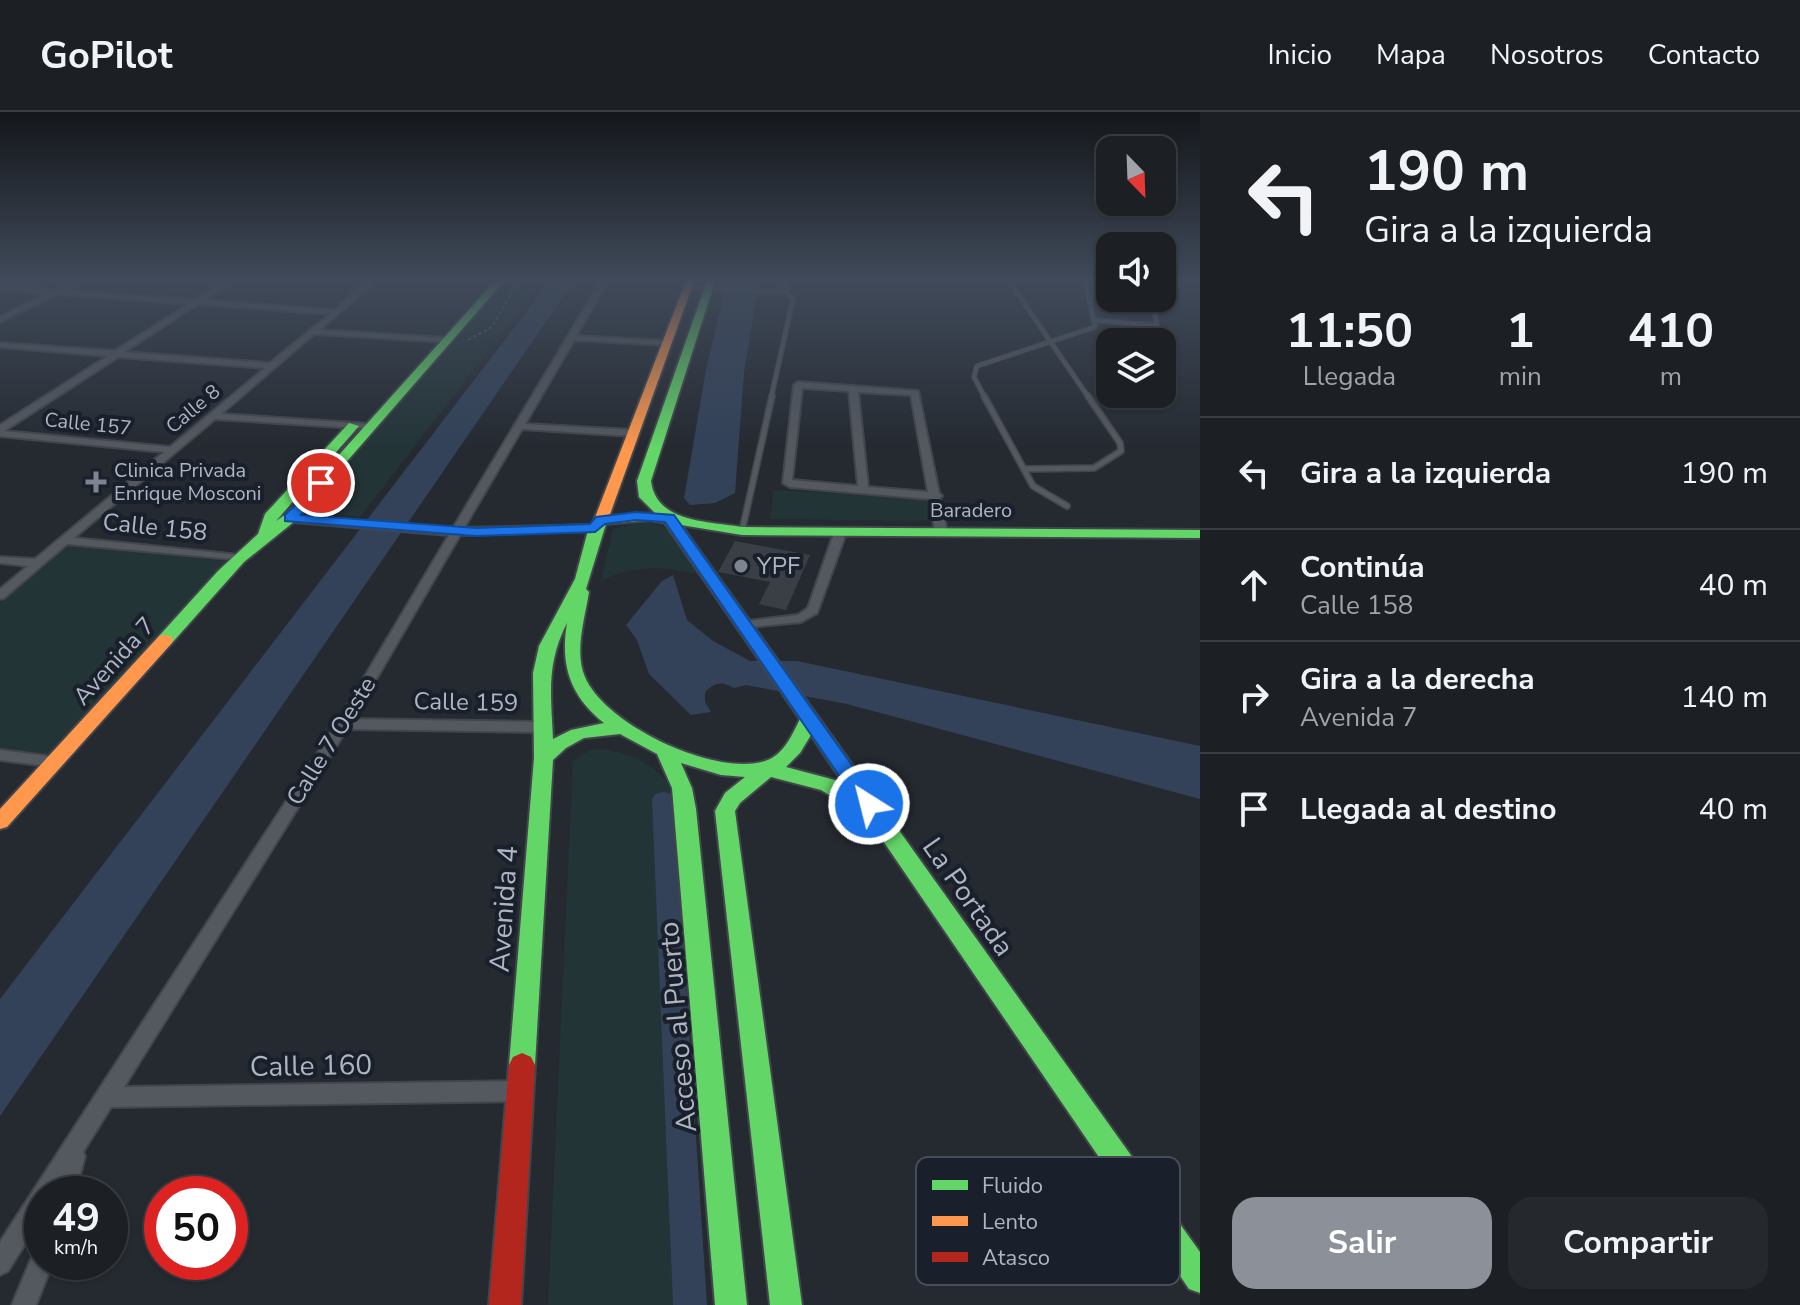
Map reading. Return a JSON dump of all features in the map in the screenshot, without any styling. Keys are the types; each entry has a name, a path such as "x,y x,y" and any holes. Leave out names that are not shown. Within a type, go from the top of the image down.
{"main road":[{"name":"Avenida 7","path":"440,340 443,337"},
{"name":"Avenida 7","path":"0,822 267,525 443,337"},
{"name":"Avenida 4","path":"505,1305 544,758 540,727 547,646 583,580 598,524 669,337"},
{"name":"La Portada","path":"695,337 644,481 646,497 669,518 691,548 808,721 1116,1157"},
{"name":"Avenida 7","path":"267,525 290,518 361,427"},
{"name":"Baradero","path":"598,524 636,516 669,518 742,531 1200,534"},
{"name":"Baradero","path":"691,548 742,531"},
{"path":"583,580 572,656 576,678 588,696 619,728"},
{"path":"786,1305 725,811 732,798 792,751 804,737 808,721"},
{"path":"544,758 555,743 573,733 595,727 619,728 664,748 725,768 768,769 823,781 842,789 884,825"},
{"name":"Acceso al Puerto","path":"664,748 682,788 686,809 731,1305"},
{"name":"La Portada","path":"1180,1249 1200,1278"}],"street":[{"path":"0,431 143,337"},
{"name":"Calle 8","path":"0,595 307,337"},
{"path":"387,337 440,340"},
{"path":"571,338 667,343"},
{"name":"Calle 7 Oeste","path":"56,1176 343,724 571,338"},
{"path":"0,345 271,366"},
{"path":"937,496 797,486 787,481 798,385 915,393 937,496 941,532"},
{"path":"853,389 863,490"},
{"path":"213,416 361,427"},
{"path":"519,426 633,433"},
{"name":"Calle 157","path":"0,431 172,450"},
{"path":"290,518 456,532 598,524"},
{"path":"744,625 801,618 813,610 840,533"},
{"name":"Calle 158","path":"67,541 239,558"},
{"path":"0,560 37,563"},
{"name":"Calle 159","path":"343,724 540,727"},
{"path":"0,755 55,762"},
{"name":"Calle 160","path":"104,1097 519,1091"},
{"path":"68,1176 77,1142"},
{"name":"Calle 7 Oeste","path":"0,1263 24,1226"},
{"path":"24,1305 34,1280"}],"lane":[{"path":"742,531 785,337"},
{"path":"1026,469 1094,468 1121,451 1120,443 1049,337"},
{"path":"1062,337 988,362 975,371 974,377 1033,486 1067,506"}],"shaded area":[{"path":"454,337 499,337 360,517 303,510"},
{"path":"774,490 929,499 934,521 770,519"},
{"path":"645,521 671,529 697,574 648,568 601,581 613,529"},
{"path":"68,544 230,562 54,755 0,749 0,603"},
{"path":"603,749 640,760 669,785 701,1305 548,1305 573,761 590,750"}],"water":[{"path":"507,337 536,337 0,1116 0,999"},
{"path":"714,337 750,337 744,372 735,493 715,503 690,505 684,498"},
{"path":"673,575 687,620 713,641 750,661 797,661 1200,746 1200,799 847,704 746,685 734,688 722,684 712,686 705,692 705,702 711,712 691,715 649,674 637,640 626,625 662,581"}],"building":[{"path":"735,541 810,555 786,610 759,604 770,582 718,572"}],"waterway":[{"path":"663,800 690,1305"}],"traffic: fast":[{"path":"165,640 239,558 290,518 451,337"},
{"path":"669,518 646,497 644,481 692,337"},
{"path":"265,533 270,517 353,426"},
{"path":"522,1065 544,758 542,673 547,646 583,579 594,534 601,520 650,516 742,531 1200,534"},
{"path":"669,518 1115,1157"},
{"path":"581,592 572,656 576,677 587,696 606,715 632,733 691,760 748,771 777,764 798,742 808,721"},
{"path":"544,758 560,743 577,734 619,728"},
{"path":"664,748 682,788 686,809 731,1305"},
{"path":"786,1305 725,811 732,798 768,769 828,785 859,804"},
{"path":"1180,1249 1200,1278"}],"traffic: slow":[{"path":"601,520 669,337"},
{"path":"0,822 165,640"}],"traffic: jam":[{"path":"505,1305 522,1065"}],"place":[{"name":"Clinica Privada Enrique Mosconi","path":"96,482"},
{"name":"YPF","path":"741,566"}],"route":[{"path":"321,483 290,518 417,530 476,532 595,528 601,520 617,517 669,518 808,721 869,804"}]}
